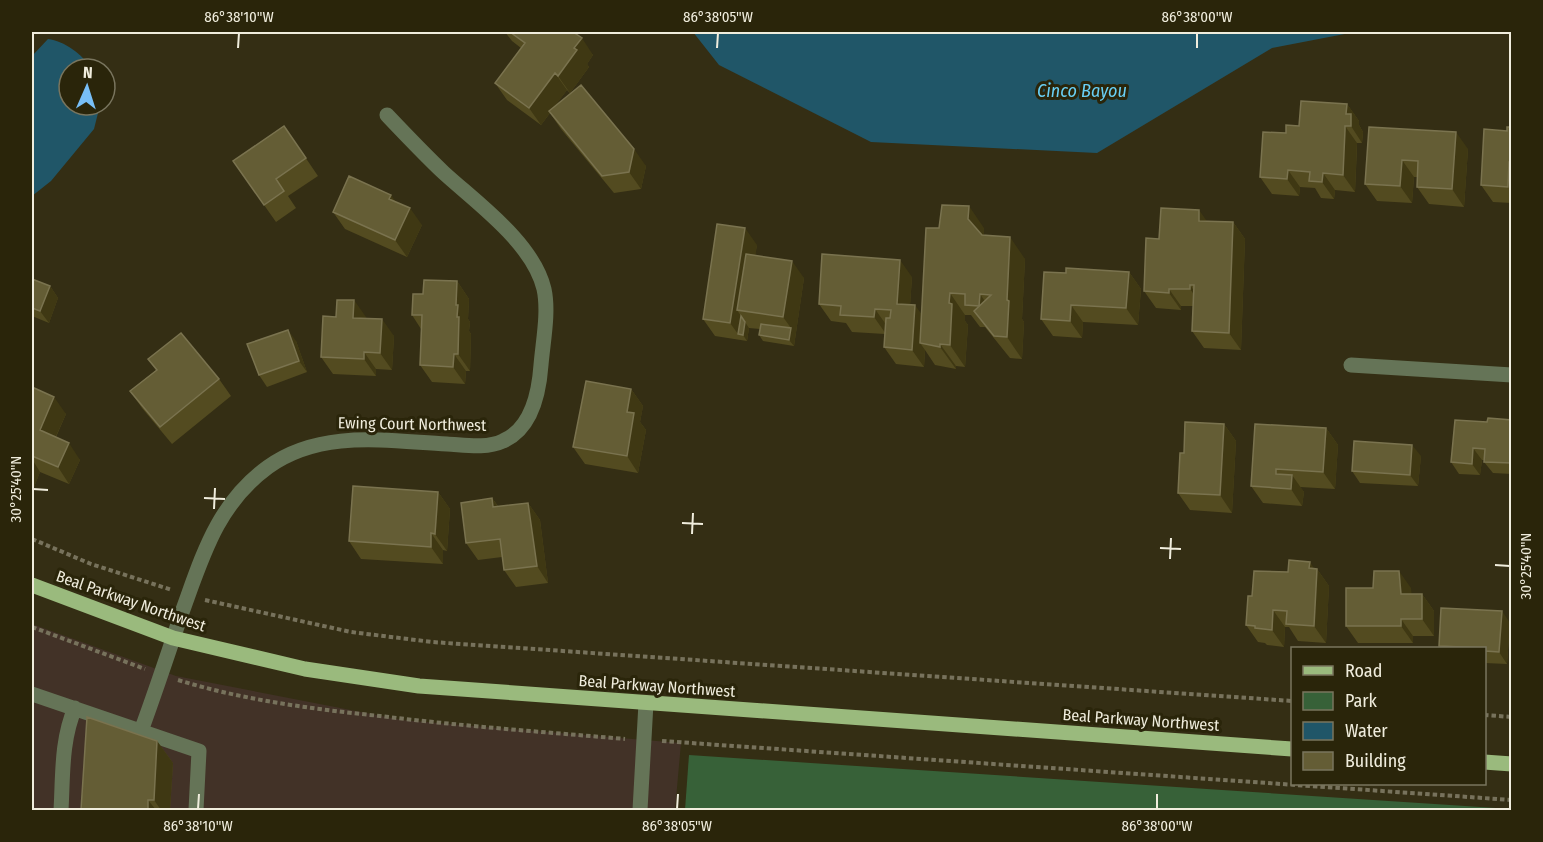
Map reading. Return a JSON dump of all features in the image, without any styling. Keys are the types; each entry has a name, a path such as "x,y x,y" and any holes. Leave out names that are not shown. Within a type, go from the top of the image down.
{"main road":[{"name":"Beal Parkway Northwest","path":"32,585 173,638 305,669 418,686 1291,748"},
{"path":"1486,762 1512,764"}],"street":[{"name":"Ewing Court Northwest","path":"141,731 212,534 222,515 243,489 286,456 306,447 327,442 354,439 480,446 501,442 513,435 528,417 537,396 545,309 544,291 536,267 521,244 421,152 387,116"},
{"path":"1351,365 1512,375"},
{"path":"32,694 199,752 196,810"},
{"path":"640,810 646,703"},
{"path":"61,810 66,737 68,723 75,708"}],"path":[{"path":"32,539 90,564 188,596 351,632 432,642 1291,701"},
{"path":"32,627 161,674 228,693 327,710 465,726 644,740 1291,785"},
{"path":"1486,715 1512,717"},
{"path":"1295,785 1512,800"}],"shaded area":[{"path":"32,624 176,676 402,720 681,743 675,810 32,810"}],"green space":[{"path":"689,755 1511,809 1511,810 685,810"}],"water":[{"name":"Cinco Bayou","path":"693,32 1355,32 1272,48 1097,153 871,142 719,65"},
{"path":"48,39 60,42 82,57 57,57 57,117 97,117 94,129 51,181 32,196 32,56"}],"building":[{"path":"510,32 573,32 582,38 574,48 577,50 558,76 555,73 529,108 495,83 525,43"},
{"path":"581,85 634,149 629,172 602,176 549,111"},
{"path":"1301,101 1347,104 1346,114 1351,114 1351,126 1345,126 1343,175 1323,173 1322,182 1309,181 1310,172 1288,170 1287,179 1260,177 1263,132 1286,133 1286,125 1299,126"},
{"path":"284,126 306,158 276,179 284,191 264,205 233,161"},
{"path":"1369,127 1456,132 1452,189 1417,187 1418,161 1402,160 1400,186 1365,184"},
{"path":"1507,127 1512,127 1512,162 1509,162 1508,187 1481,185 1484,129 1507,131"},
{"path":"349,176 391,195 389,199 410,208 395,240 333,212"},
{"path":"942,205 969,206 968,219 982,235 1010,237 1007,337 994,336 974,311 991,295 980,294 979,306 965,305 965,294 950,293 949,303 952,304 950,345 940,344 940,347 920,343 926,228 939,228"},
{"path":"1161,208 1199,210 1199,221 1233,222 1229,333 1192,331 1194,285 1190,285 1190,289 1169,289 1169,293 1144,291 1146,238 1159,239"},
{"path":"717,224 745,228 730,323 703,319"},
{"path":"746,254 792,261 783,317 737,310"},
{"path":"822,254 900,260 897,304 915,305 912,350 884,347 886,318 890,318 891,310 875,309 874,317 840,315 841,306 819,304"},
{"path":"1066,268 1129,272 1126,308 1071,305 1070,321 1041,319 1044,272 1066,273"},
{"path":"32,279 50,286 40,311 32,308"},
{"path":"424,280 457,281 458,354 454,354 453,367 420,365 422,315 412,315 413,294 423,294"},
{"path":"337,300 354,300 353,318 382,319 380,353 364,352 364,359 321,357 323,316 336,317"},
{"path":"741,316 745,322 743,335 738,334"},
{"path":"761,324 791,328 789,340 759,335"},
{"path":"288,330 299,361 259,375 247,344"},
{"path":"181,333 219,379 160,427 130,391 157,370 148,359"},
{"path":"586,381 631,389 627,412 634,413 627,456 573,447"},
{"path":"32,387 54,397 40,430 69,443 58,467 32,456"},
{"path":"1488,418 1512,420 1512,463 1484,462 1485,449 1473,448 1472,464 1451,462 1455,420 1487,422"},
{"path":"1185,422 1224,424 1220,495 1178,493 1180,453 1184,453"},
{"path":"1255,424 1326,428 1323,472 1276,469 1276,474 1292,475 1291,489 1251,486"},
{"path":"1354,441 1412,445 1410,475 1352,471"},
{"path":"353,486 438,492 435,534 431,533 431,547 349,541"},
{"path":"492,498 493,507 528,503 537,566 504,570 500,539 466,543 461,503"},
{"path":"1289,560 1310,562 1309,568 1317,569 1314,626 1286,624 1287,611 1273,610 1272,630 1246,625 1248,596 1252,596 1254,571 1288,572"},
{"path":"1374,571 1399,571 1401,594 1422,594 1422,619 1401,619 1401,626 1346,626 1346,588 1373,588"},
{"path":"1441,608 1502,611 1499,652 1486,651 1486,647 1439,646"},
{"path":"87,717 157,741 154,800 148,800 148,810 81,810"}]}
